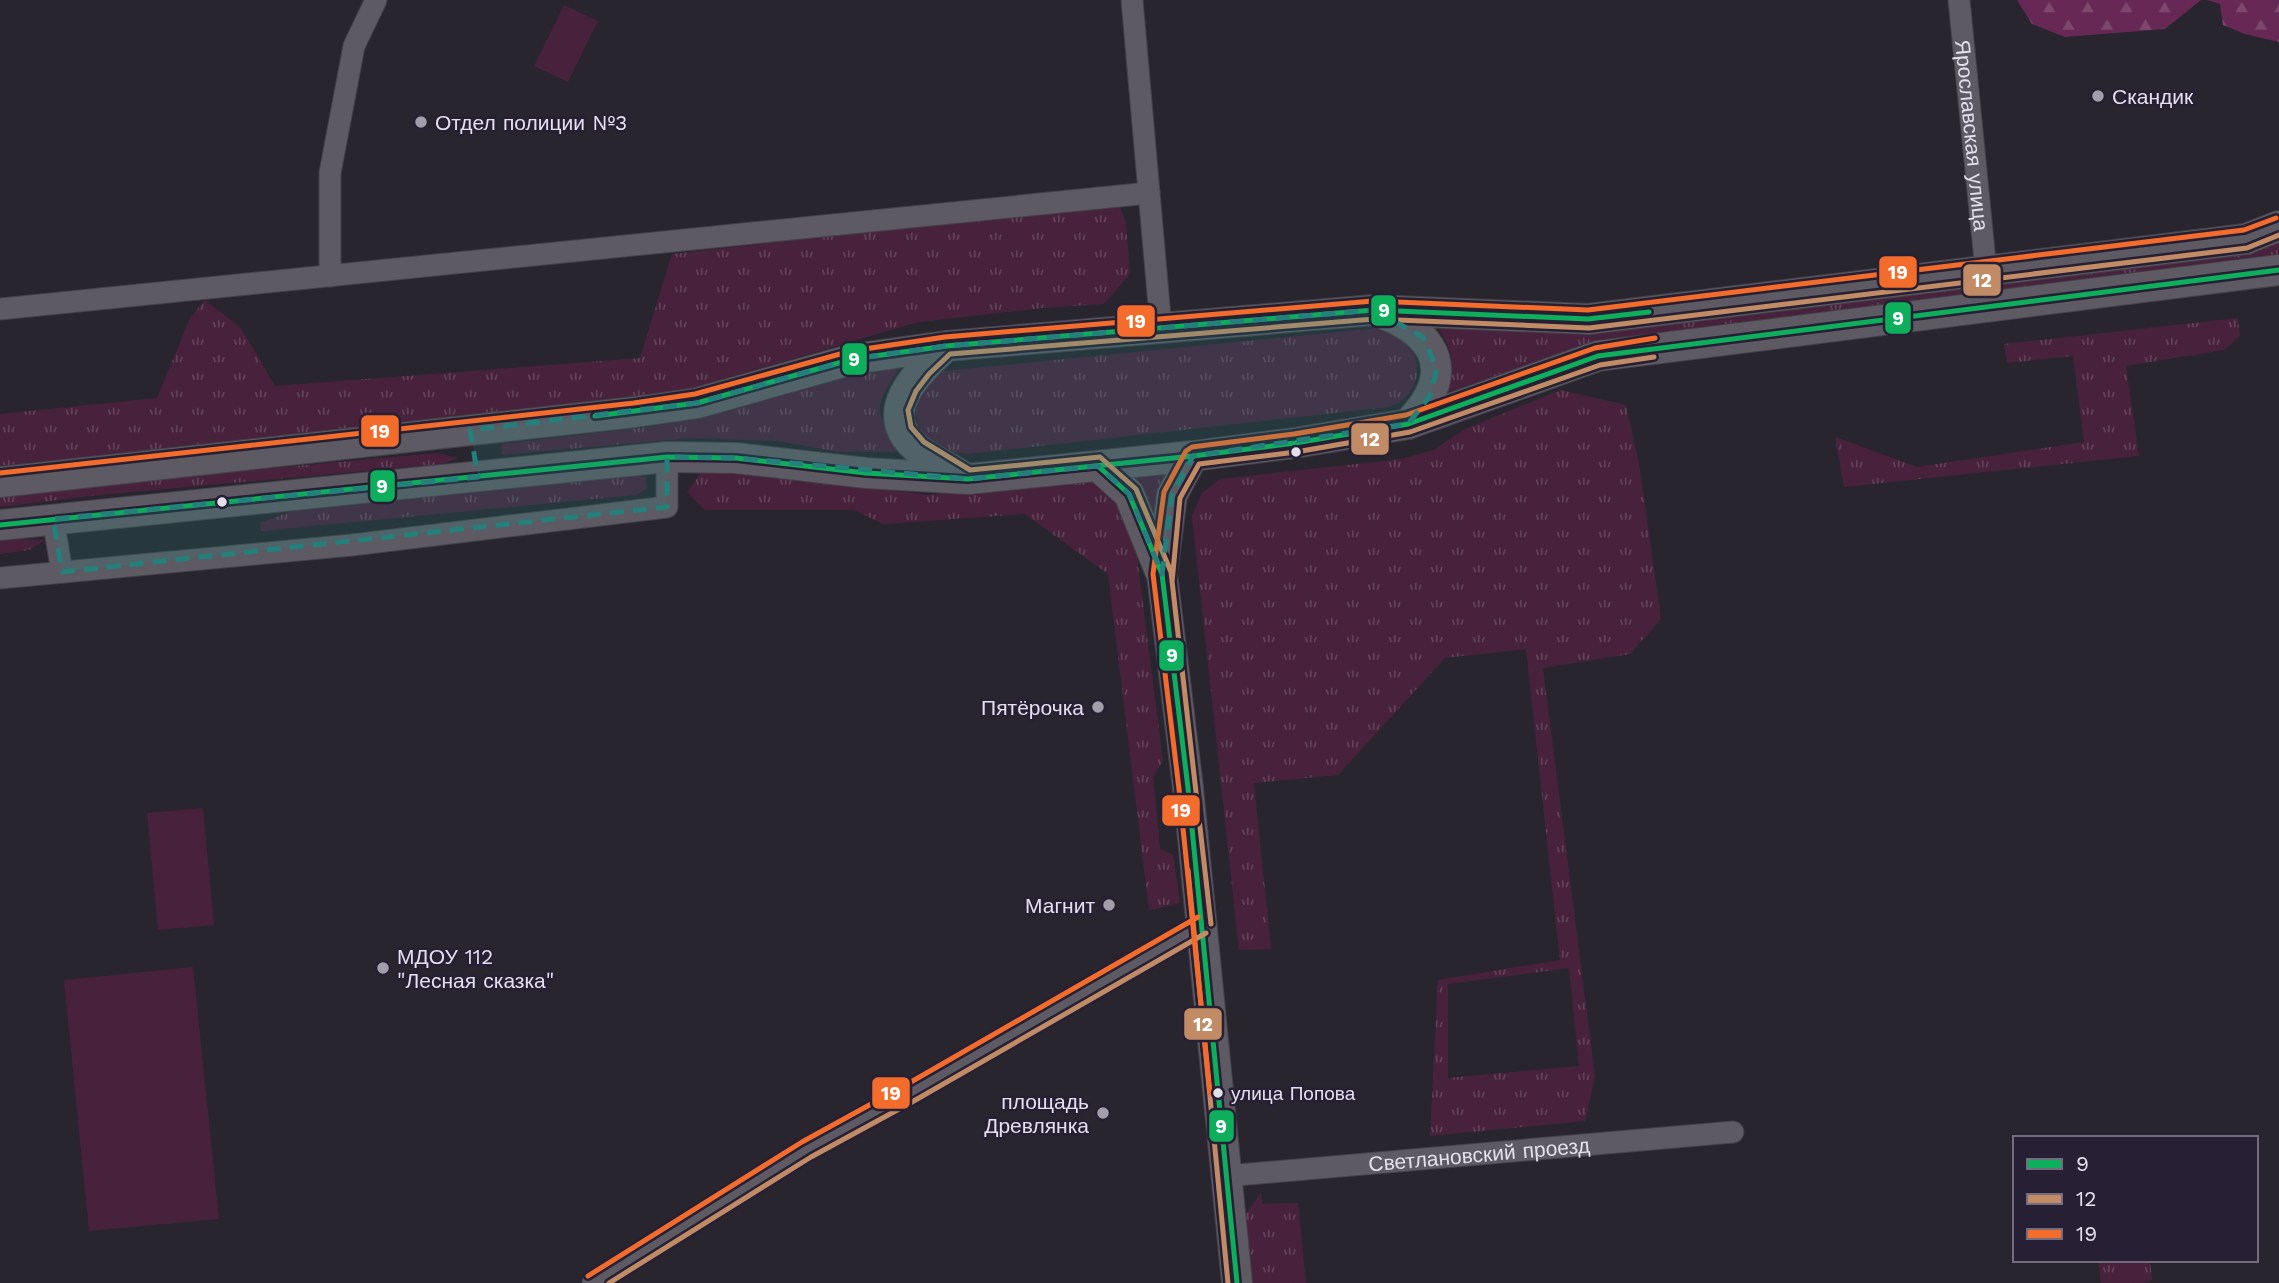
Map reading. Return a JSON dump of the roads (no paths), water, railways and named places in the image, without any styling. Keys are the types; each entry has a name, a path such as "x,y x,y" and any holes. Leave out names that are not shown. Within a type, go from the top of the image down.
{"street":[{"path":"330,276 330,173 354,46 376,0"},
{"path":"1132,0 1161,328"},
{"name":"Ярославская улица","path":"1959,0 1986,271"},
{"path":"0,309 1149,193"},
{"path":"0,482 697,403 853,359 946,346 1374,310 1588,319 2246,239 2279,226"},
{"path":"0,525 667,457 736,457 866,473 968,479 1193,456 1295,443 1408,424 1598,356 2279,270"},
{"path":"1374,310 1416,330 1423,337 1437,369 1430,396 1408,424"},
{"path":"946,346 922,368 908,387 899,409 903,431 918,449 968,479"},
{"path":"470,430 478,477"},
{"path":"1193,456 1171,495 1162,574 1188,788 1237,1283"},
{"path":"0,578 352,545 667,507 667,457"},
{"path":"1098,466 1129,495 1162,574"},
{"path":"53,519 62,572"},
{"path":"593,1283 807,1149 1202,925"},
{"name":"Светлановский проезд","path":"1226,1176 1733,1132"}],"place":[{"name":"Скандик","path":"2098,96"},
{"name":"Отдел полиции №3","path":"421,122"},
{"name":"Пятёрочка","path":"1098,707"},
{"name":"Магнит","path":"1109,905"},
{"name":"МДОУ 112 \"Лесная сказка\"","path":"383,968"},
{"name":"улица Попова","path":"1218,1093"},
{"name":"площадь Древлянка","path":"1103,1113"}]}
